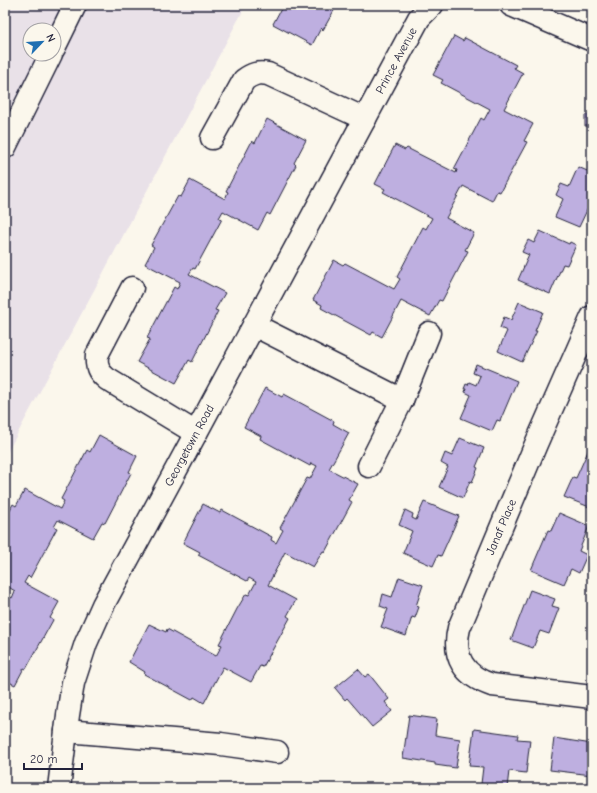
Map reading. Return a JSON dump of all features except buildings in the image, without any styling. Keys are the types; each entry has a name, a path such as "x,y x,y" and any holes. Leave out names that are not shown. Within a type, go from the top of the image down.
{"street":[{"path":"62,32 75,5"},
{"name":"Prince Avenue","path":"365,119 419,18 432,5"},
{"path":"511,5 592,40"},
{"path":"5,146 47,62"},
{"path":"212,138 244,80 252,74 262,73 275,78 365,119"},
{"name":"Georgetown Road","path":"59,788 73,683 86,643 97,618 365,119"},
{"path":"132,288 97,355 96,365 100,374 107,379 196,434"},
{"name":"Janaf Place","path":"592,317 533,452 459,628 456,639 458,653 462,663 470,674 482,682 492,685 592,697"},
{"path":"254,325 402,400"},
{"path":"369,466 402,400 429,333"},
{"path":"66,731 221,744 277,752"}],"shaded area":[{"path":"5,5 246,5 5,457"}]}
